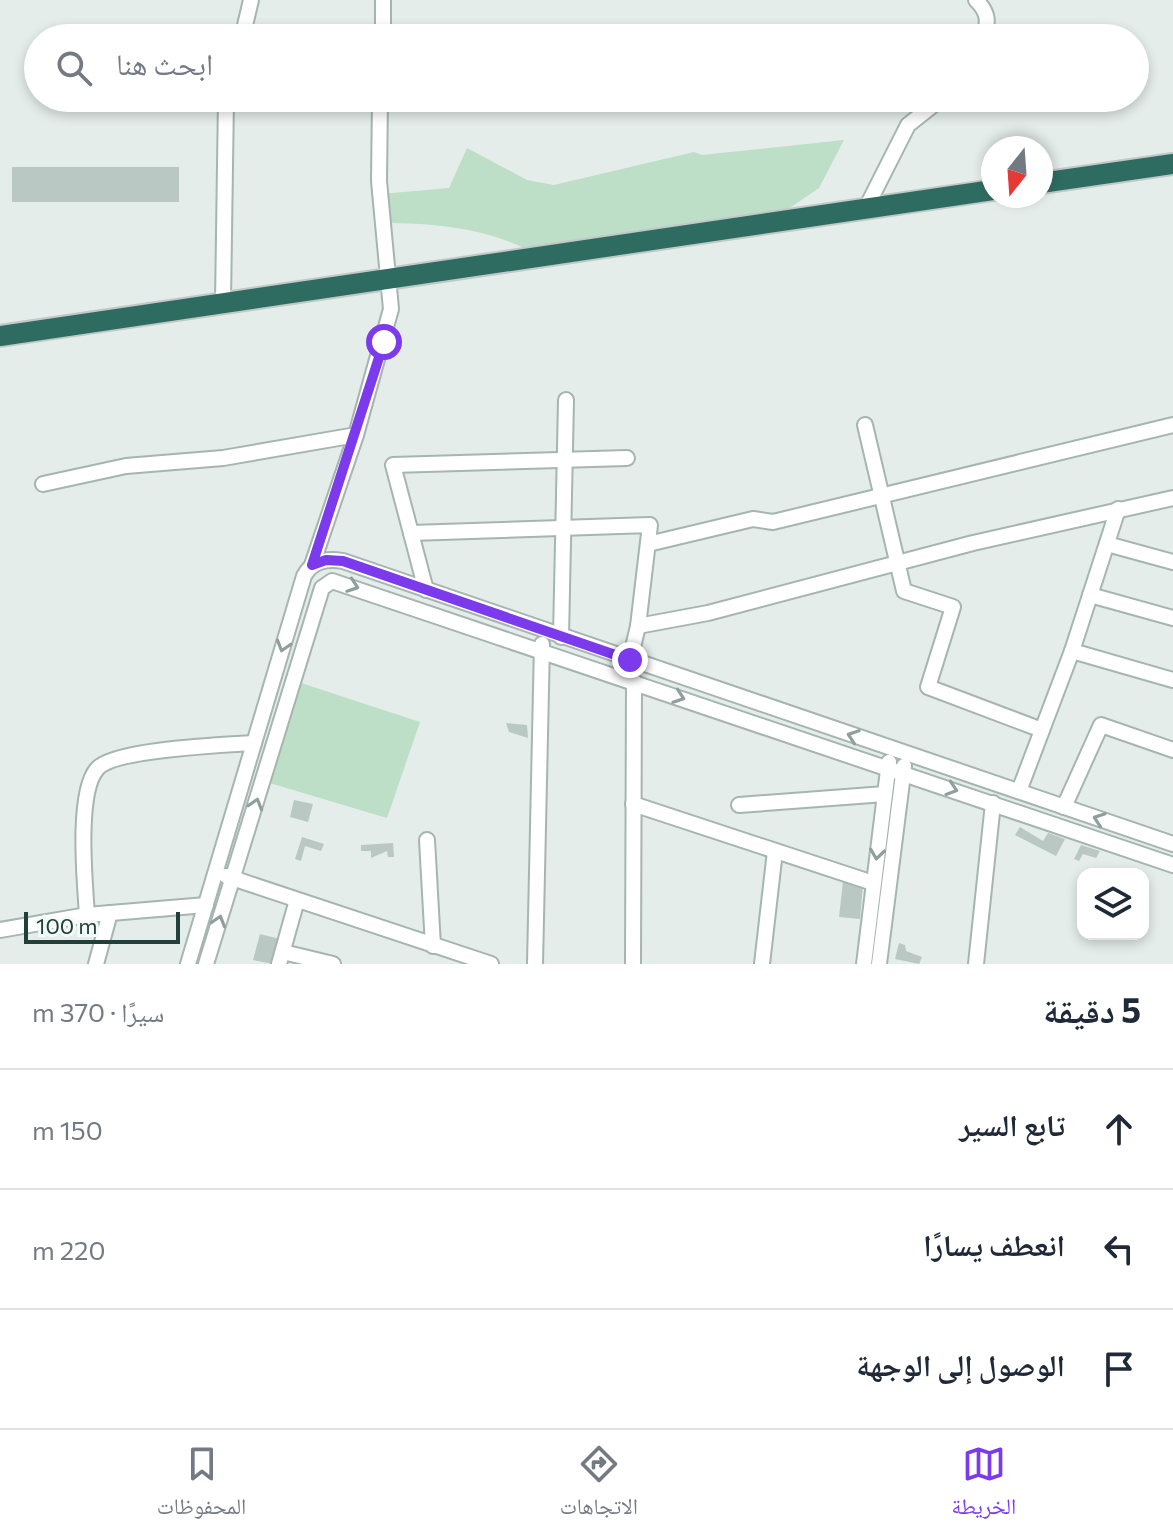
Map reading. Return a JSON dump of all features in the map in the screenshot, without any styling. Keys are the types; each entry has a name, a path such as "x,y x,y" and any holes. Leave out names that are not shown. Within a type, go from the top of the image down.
{"highway":[{"path":"1053,181 1173,164"},
{"path":"0,336 981,192"}],"street":[{"path":"245,24 251,0"},
{"path":"383,0 383,24"},
{"path":"976,0 985,9 988,24"},
{"path":"223,302 226,112"},
{"path":"188,964 304,576 312,565 384,342 391,309 390,278 379,181 376,112"},
{"path":"866,208 908,125 924,112"},
{"path":"561,637 566,400"},
{"path":"865,425 904,591 953,607 928,687 1042,730"},
{"path":"648,544 753,519 773,522 1173,425"},
{"path":"43,484 126,466 223,458 356,435"},
{"path":"426,590 393,465 627,458"},
{"path":"638,626 742,604 897,562 1173,498"},
{"path":"1019,791 1072,651 1118,509"},
{"path":"411,533 650,525 638,626 630,660"},
{"path":"1107,544 1173,562"},
{"path":"312,565 326,560 343,561 1173,844"},
{"path":"206,964 325,584 340,582 1173,865"},
{"path":"1090,595 1173,618"},
{"path":"535,964 542,631"},
{"path":"1072,651 1173,680"},
{"path":"633,964 634,681"},
{"path":"1064,807 1101,725 1173,750"},
{"path":"87,915 83,837 90,786 97,769 107,762 155,751 254,743"},
{"path":"879,964 898,752"},
{"path":"864,964 885,794 896,770"},
{"path":"739,805 885,794"},
{"path":"976,964 993,803"},
{"path":"633,804 873,883"},
{"path":"427,840 433,946"},
{"path":"762,964 775,851"},
{"path":"216,873 491,964"},
{"path":"297,900 281,958 333,964"},
{"path":"0,930 87,915 206,905"},
{"path":"96,964 110,913"}],"green space":[{"path":"844,140 819,188 769,222 538,255 502,239 464,229 384,223 381,194 449,188 467,148 527,180 554,185 694,152 702,155"},
{"path":"292,680 420,722 387,818 263,781"}],"building":[{"path":"12,167 179,167 179,202 12,202"},
{"path":"506,723 527,725 528,738 509,732"},
{"path":"294,800 313,804 308,822 290,817"},
{"path":"1020,827 1043,841 1048,833 1065,839 1056,856 1015,835"},
{"path":"302,837 324,844 321,851 305,846 301,861 295,859"},
{"path":"393,843 394,857 388,857 387,851 371,858 371,851 361,851 361,845"},
{"path":"1081,845 1100,851 1096,858 1083,854 1079,861 1074,859"},
{"path":"843,881 863,885 860,919 839,917"},
{"path":"260,934 280,939 273,964 253,960"},
{"path":"899,943 905,945 906,951 922,957 919,964 895,959"}],"route":[{"path":"384,342 312,565 333,559 343,561 630,660"}]}
